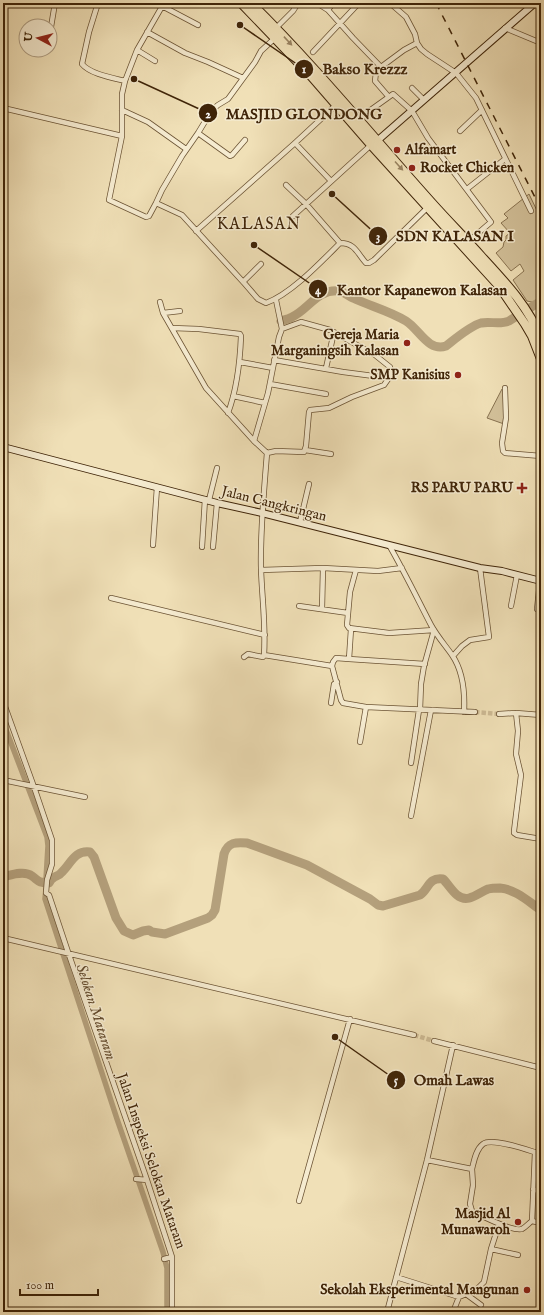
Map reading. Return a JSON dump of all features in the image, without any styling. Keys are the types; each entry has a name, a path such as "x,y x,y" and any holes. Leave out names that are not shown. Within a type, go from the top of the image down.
{"highway":[{"path":"241,3 341,107 502,279 514,301 541,339"},
{"path":"251,3 276,28 341,107 358,119 374,143 427,208 514,301"},
{"path":"527,320 541,359"}],"main road":[{"path":"374,143 534,3"},
{"name":"Jalan Cangkringan","path":"3,447 207,500 480,568 541,581"}],"street":[{"path":"53,18 55,3"},
{"path":"98,3 89,32 82,64 86,68 106,76 125,80"},
{"path":"153,3 163,4 198,25"},
{"path":"276,28 293,12 298,3"},
{"path":"317,3 328,10 381,66"},
{"path":"328,10 333,3"},
{"path":"313,52 359,3"},
{"path":"390,3 406,17 415,34 417,43 427,54 456,72 476,98 531,211"},
{"path":"163,4 137,50 125,80 122,110 122,136 109,200 146,217 149,216 186,149 212,110 228,100 256,62 261,51 275,38"},
{"path":"505,28 541,43"},
{"path":"147,32 185,53 243,78"},
{"path":"388,96 375,81 376,72 381,66 417,43"},
{"path":"137,50 155,61"},
{"path":"412,88 424,100"},
{"path":"358,119 388,96 394,94 412,111 428,138 491,222 468,242"},
{"path":"196,231 295,143 341,107"},
{"path":"3,108 122,136"},
{"path":"122,110 148,122 186,149"},
{"path":"460,131 482,110"},
{"path":"198,133 230,156 245,140"},
{"path":"295,143 331,181"},
{"path":"293,216 374,143"},
{"path":"467,189 505,158"},
{"path":"286,185 306,204 340,244"},
{"path":"156,203 182,215 261,301 266,303 276,300 310,272 340,244 348,244 352,246 366,263 369,263 374,260 427,208"},
{"path":"243,282 261,264"},
{"path":"254,441 270,384 279,337 282,329 276,300"},
{"path":"160,302 163,313 206,388 254,441 267,453"},
{"path":"163,313 180,311"},
{"path":"282,329 302,322 330,330 375,355 390,366 391,371 387,382 382,386 332,406 310,410 305,450"},
{"path":"172,328 199,329 240,334 240,362 228,413"},
{"path":"326,368 334,332"},
{"path":"274,360 389,378"},
{"path":"240,362 273,368"},
{"path":"270,384 326,394"},
{"path":"505,388 506,418 502,443 503,451 505,453 541,456"},
{"path":"233,396 265,403"},
{"path":"267,453 275,451 302,452 305,450 331,454"},
{"path":"264,655 265,635 261,570 262,513 267,453"},
{"path":"202,547 207,500 217,468"},
{"path":"300,522 309,484"},
{"path":"153,545 157,487"},
{"path":"213,547 217,502"},
{"path":"389,545 434,630 453,656 459,668 465,699 464,712"},
{"path":"261,570 323,568 378,571 402,568"},
{"path":"322,609 323,568"},
{"path":"453,656 470,640 489,637 480,568"},
{"path":"349,659 351,630 348,627 348,613 350,592 356,570"},
{"path":"511,606 517,575"},
{"path":"537,609 541,581"},
{"path":"111,598 265,635"},
{"path":"298,606 348,613"},
{"path":"351,630 389,633 434,630"},
{"path":"411,763 420,710 421,684 434,630"},
{"path":"244,657 248,654 263,657 264,655 332,666"},
{"path":"425,664 336,658 332,666 343,703 420,710 475,712"},
{"path":"331,703 334,684 337,682"},
{"name":"Jalan Inspeksi Selokan Mataram","path":"3,701 52,840 52,864 47,880 46,893 49,894 67,952 146,1179 171,1257 173,1278 172,1312"},
{"path":"360,742 366,706"},
{"path":"411,816 431,710"},
{"path":"499,714 516,713 541,715"},
{"path":"516,713 518,731 516,754 521,775 514,833 517,835 541,839"},
{"path":"3,780 86,797"},
{"path":"3,938 350,1019 414,1036"},
{"path":"299,1201 350,1019"},
{"path":"434,1041 541,1068"},
{"path":"387,1312 427,1160 453,1045"},
{"path":"541,1154 506,1144 487,1142 482,1144 472,1169 473,1185 470,1204 470,1210 499,1224 517,1229 521,1229 532,1221 541,1223"},
{"path":"532,1221 535,1152"},
{"path":"427,1160 472,1169"},
{"path":"136,1179 146,1179"},
{"path":"533,1190 541,1192"},
{"path":"396,1277 459,1297 476,1290 484,1282 491,1249 499,1224"},
{"path":"491,1249 518,1255"},
{"path":"164,1259 171,1257"},
{"path":"466,1294 482,1305"},
{"path":"453,1312 459,1297"}],"shaded area":[{"path":"529,194 541,219 541,296 539,301 536,303 527,301 513,280 524,271 520,264 511,271 496,253 503,247 506,236 510,233 501,223 508,218 504,214"},
{"path":"502,389 504,391 504,424 487,418"}],"waterway":[{"path":"281,321 298,314 319,296 331,291 339,291 400,317 411,325 429,343 440,347 446,346 472,327 481,323 502,323 509,321 541,301"},
{"name":"Selokan Mataram","path":"3,722 47,837 48,846 46,879"},
{"path":"3,877 25,873 39,881 49,883 60,874 76,855 90,852 94,857 116,918 124,931 133,935 149,930 152,932 165,934 208,918 212,915 215,910 224,854 230,845 239,843 247,843 307,865 370,899 378,905 383,906 420,895 434,880 443,879 455,893 461,897 469,898 488,889 500,888 516,893 541,910"},
{"name":"Selokan Mataram","path":"46,888 45,899 117,1119 163,1252 167,1268 167,1312"}],"tunnel":[{"path":"475,712 499,714"},
{"path":"414,1035 434,1041"}],"railway":[{"path":"436,3 541,209"}],"place":[{"name":"Bakso Krezzz","path":"240,25"},
{"name":"MASJID GLONDONG","path":"134,79"},
{"name":"Alfamart","path":"397,150"},
{"name":"Rocket Chicken","path":"412,168"},
{"name":"SDN KALASAN I","path":"332,194"},
{"name":"Kantor Kapanewon Kalasan","path":"254,245"},
{"name":"Gereja Maria Marganingsih Kalasan","path":"407,343"},
{"name":"SMP Kanisius","path":"458,375"},
{"name":"RS PARU PARU","path":"522,488"},
{"name":"Omah Lawas","path":"335,1037"},
{"name":"Masjid Al Munawaroh","path":"518,1222"},
{"name":"Sekolah Eksperimental Mangunan","path":"527,1290"}],"district":[{"name":"KALASAN","path":"259,225"}]}
